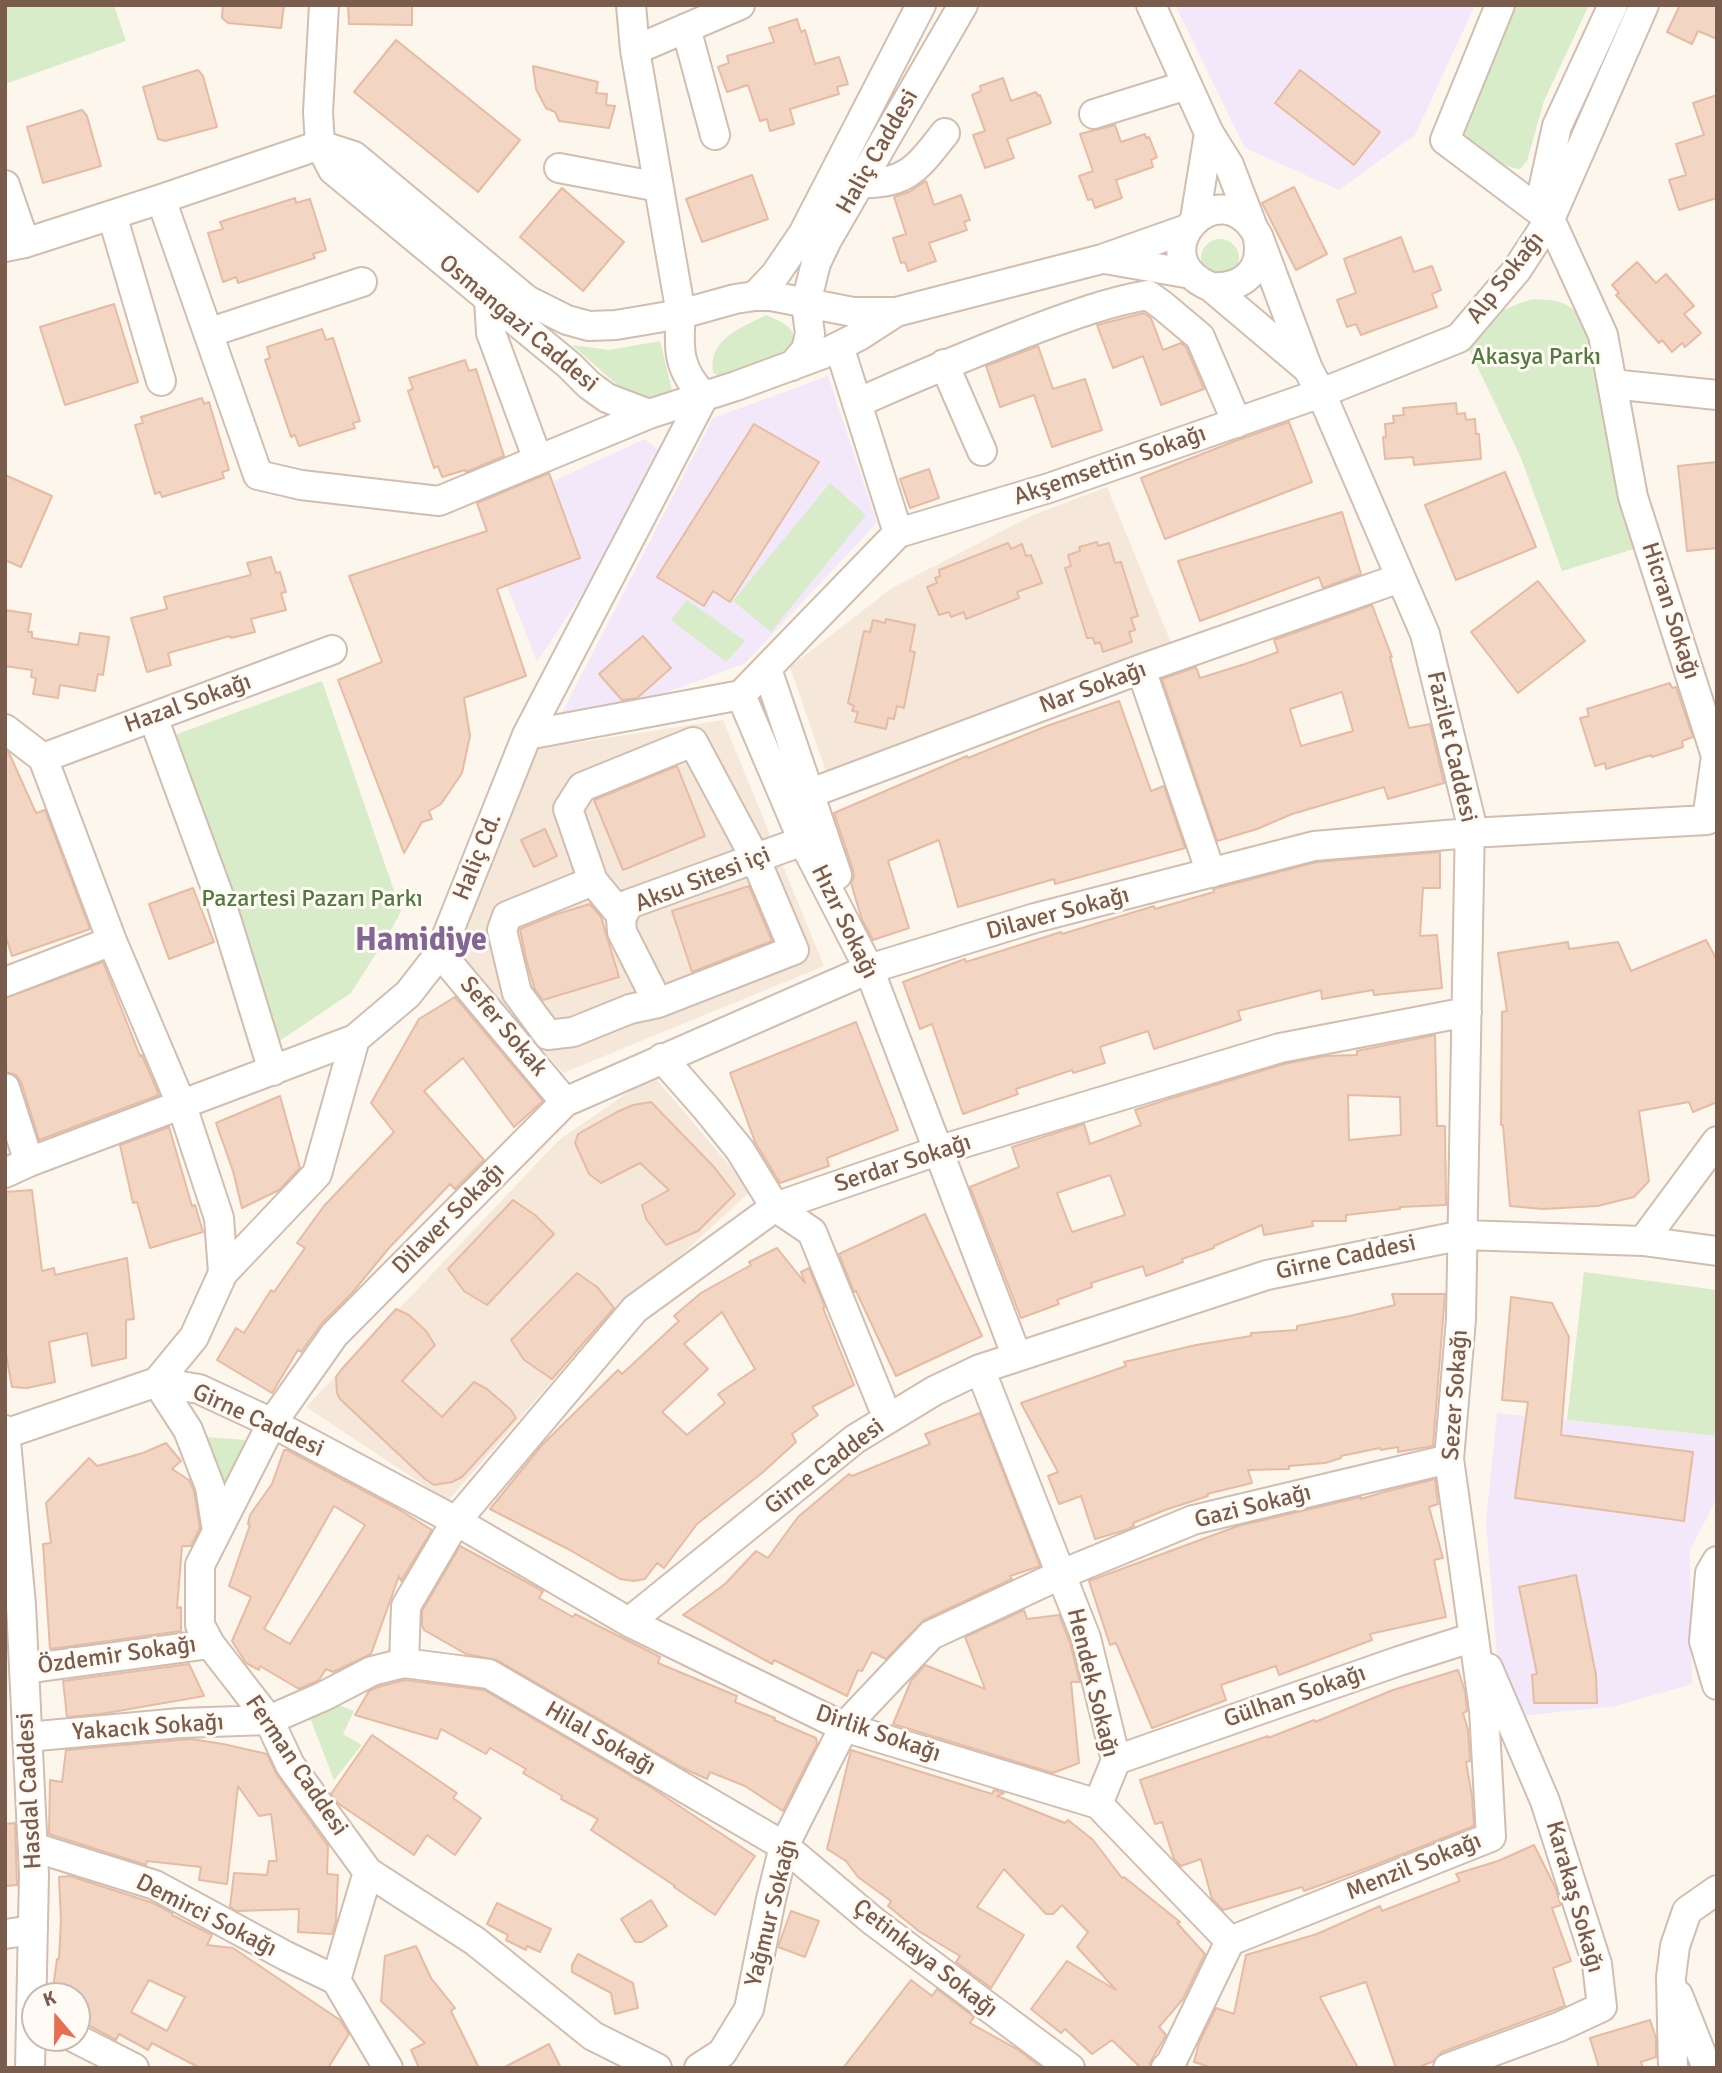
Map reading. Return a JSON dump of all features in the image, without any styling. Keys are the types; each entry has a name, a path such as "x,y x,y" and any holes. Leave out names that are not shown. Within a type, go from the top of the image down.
{"street":[{"path":"320,145 318,111 324,5"},
{"path":"631,5 635,50 681,314 678,340 681,360 691,383 704,396"},
{"path":"635,50 740,5"},
{"name":"Haliç Caddesi","path":"755,296 775,275 803,234 921,5"},
{"name":"Haliç Caddesi","path":"792,366 806,350 810,334 806,303 816,263 962,5"},
{"name":"Fazilet Caddesi","path":"1151,5 1209,133 1229,165 1315,381 1425,634 1470,818 1463,1235"},
{"name":"Alp Sokağı","path":"1315,381 1458,338 1516,271 1550,219 1445,140 1500,5"},
{"path":"1550,219 1543,190 1557,126 1613,5"},
{"path":"1550,219 1644,5"},
{"path":"686,28 715,135"},
{"path":"1094,114 1187,85"},
{"path":"860,183 880,184 900,179 922,162 945,133"},
{"path":"1209,133 1191,224 1182,240 1184,264 1315,381"},
{"path":"15,245 320,145 354,156 527,300 567,320 589,326 616,325 681,314 755,296 771,296 853,312 896,312 1102,259 1191,224 1206,212 1218,209 1242,216 1255,230 1260,247 1253,270 1245,279 1224,288 1102,259"},
{"name":"Osmangazi Caddesi","path":"320,145 333,170 598,392 625,406 649,414"},
{"path":"559,168 659,187"},
{"path":"5,185 15,245 5,268"},
{"path":"161,199 258,475 301,485 439,501 649,414 792,366 859,336 896,312"},
{"path":"112,215 161,381"},
{"name":"Hicran Sokağı","path":"1470,833 1707,820 1716,755 1633,497 1603,335 1550,219"},
{"path":"208,333 362,282"},
{"path":"857,403 944,364 1063,319 1123,299 1148,295 1200,337 1237,423"},
{"path":"489,299 491,333 538,460"},
{"path":"839,346 898,533"},
{"path":"944,364 982,451"},
{"name":"Akşemsettin Sokağı","path":"741,695 898,533 1049,488 1237,423 1315,381"},
{"path":"1612,384 1717,395"},
{"name":"Haliç Cd.","path":"17,1168 355,1040 408,994 440,953 527,734 704,396"},
{"name":"Nar Sokağı","path":"798,797 1141,669 1401,578"},
{"name":"Hazal Sokağı","path":"43,758 332,650"},
{"path":"767,668 798,797 869,969"},
{"path":"1141,669 1211,873"},
{"path":"527,734 741,695"},
{"name":"Hızır Sokağı","path":"741,695 798,797 803,841 869,969 1017,1357"},
{"path":"153,717 220,899 273,1071"},
{"path":"5,729 43,758 112,941 182,1106 219,1218 223,1273"},
{"path":"593,881 507,916 502,930 517,993 548,1035 573,1032 630,1010 658,1003 794,950 755,858 693,742 582,787 568,809 593,881 616,909 629,904"},
{"name":"Dilaver Sokağı","path":"272,1423 334,1335 565,1102 869,969 1035,918 1314,846 1470,833"},
{"name":"Aksu Sitesi içi","path":"658,1003 622,932 621,918 629,904 803,841"},
{"path":"5,982 112,941"},
{"name":"Sefer Sokak","path":"440,953 565,1102"},
{"name":"Serdar Sokağı","path":"404,1663 406,1606 456,1521 635,1309 775,1207 940,1150 1280,1048 1467,1012"},
{"path":"6,1433 157,1381 194,1337 223,1273 317,1174 355,1040"},
{"path":"662,1058 740,1150 775,1207 812,1232 888,1419"},
{"path":"5,1088 17,1168"},
{"path":"1643,1241 1717,1141"},
{"name":"Girne Caddesi","path":"157,1381 199,1389 272,1423 456,1521 628,1622 855,1439 934,1391 980,1369 1267,1275 1463,1235 1643,1241 1717,1251"},
{"name":"Sezer Sokağı","path":"1463,1235 1461,1319 1449,1459 1474,1637"},
{"name":"Hendek Sokağı","path":"980,1369 1086,1638 1116,1760 1098,1804"},
{"path":"157,1381 188,1430 210,1487 217,1531"},
{"name":"Ferman Caddesi","path":"272,1423 200,1565 200,1625 210,1644 269,1720 290,1765 368,1871 475,1941 593,2036 657,2068"},
{"name":"Hasdal Caddesi","path":"6,1433 13,1606 25,1669 20,1751 33,1847 33,1982"},
{"name":"Gazi Sokağı","path":"1062,1574 1194,1520 1449,1459"},
{"path":"1717,1561 1710,1573 1712,1612 1704,1640 1717,1685"},
{"name":"Yağmur Sokağı","path":"698,2068 722,2053 749,2009 784,1846 844,1727 931,1635 1062,1574"},
{"name":"Dirlik Sokağı","path":"628,1622 844,1727 1098,1804"},
{"name":"Gülhan Sokağı","path":"1116,1760 1474,1637"},
{"name":"Menzil Sokağı","path":"1230,1941 1491,1837 1484,1710 1474,1637"},
{"name":"Karakaş Sokağı","path":"1448,2068 1559,2027 1602,2007 1597,1964 1545,1801 1474,1637"},
{"name":"Özdemir Sokağı","path":"25,1669 210,1644"},
{"path":"269,1720 372,1671 404,1663"},
{"name":"Hilal Sokağı","path":"404,1663 489,1674 784,1846"},
{"name":"Yakacık Sokağı","path":"20,1751 180,1723 269,1720"},
{"path":"1098,1804 1230,1941 1173,2066"},
{"name":"Çetinkaya Sokağı","path":"784,1846 873,1921 1070,2068"},
{"name":"Demirci Sokağı","path":"33,1847 155,1885 336,1980"},
{"path":"368,1871 336,1980 388,2068"},
{"path":"1673,2068 1671,1977 1675,1947 1687,1911 1717,1890"},
{"path":"5,1934 33,1930"},
{"path":"1671,1977 1707,2068"},
{"path":"91,2046 134,2068"}],"shaded area":[{"path":"1180,5 1475,5 1415,135 1339,190 1245,148 1177,9"},
{"path":"828,376 877,523 744,664 613,712 561,715 713,418"},
{"path":"645,439 671,460 537,662 479,515"},
{"path":"1107,487 1172,645 829,780 790,667 892,588 1033,515"},
{"path":"723,720 824,966 563,1073 455,953 535,749"},
{"path":"653,1075 751,1191 584,1344 448,1501 306,1407 559,1140"},
{"path":"1497,1413 1717,1436 1717,1498 1690,1550 1692,1684 1616,1706 1502,1718 1486,1522"}],"green space":[{"path":"5,5 114,5 126,41 5,84"},
{"path":"1514,5 1589,5 1544,101 1527,161 1520,169 1496,160 1460,130 1480,76"},
{"path":"1220,239 1233,245 1239,258 1233,271 1220,277 1207,271 1201,258 1207,245"},
{"name":"Akasya Parkı","path":"1533,299 1553,300 1566,305 1574,310 1585,325 1634,549 1562,571 1521,458 1469,349 1495,316 1511,306"},
{"path":"766,315 782,322 793,332 797,344 789,358 723,378 713,373 713,361 721,343 736,330"},
{"path":"660,341 674,398 666,400 632,398 572,345 609,350"},
{"path":"830,483 866,515 771,632 733,601"},
{"path":"687,600 745,641 726,662 671,620"},
{"name":"Pazartesi Pazarı Parkı","path":"322,681 401,911 351,993 275,1044 172,736"},
{"path":"1584,1272 1717,1290 1717,1436 1567,1420"},
{"path":"205,1437 246,1440 227,1492"},
{"path":"331,1702 354,1711 343,1734 362,1745 334,1780 310,1718"}],"building":[{"path":"223,5 284,5 281,28 228,23 222,18"},
{"path":"348,5 412,5 412,25 349,24"},
{"path":"1680,5 1717,5 1717,39 1698,31 1692,44 1667,32"},
{"path":"797,19 801,32 805,30 815,64 839,57 848,84 837,87 839,94 790,109 794,124 770,131 767,119 760,121 748,85 727,92 718,67 729,63 727,56 774,42 769,28"},
{"path":"396,40 520,140 478,192 354,92"},
{"path":"533,66 598,82 596,93 607,94 606,105 615,106 609,128 559,121 555,112 546,108 536,89"},
{"path":"198,70 203,76 217,127 165,141 158,139 143,87"},
{"path":"1300,70 1380,132 1354,165 1275,103"},
{"path":"1003,78 1011,101 1036,92 1040,95 1051,123 1007,139 1014,158 985,168 973,135 985,131 972,95 981,91 980,86"},
{"path":"1717,95 1717,198 1679,210 1669,180 1686,175 1676,144 1704,135 1693,103"},
{"path":"82,110 87,116 101,166 43,183 27,127"},
{"path":"1115,125 1121,142 1145,134 1146,138 1149,137 1157,157 1151,160 1153,167 1116,180 1122,198 1095,208 1092,199 1088,200 1079,176 1093,171 1080,134"},
{"path":"752,175 768,219 702,242 686,199"},
{"path":"926,181 934,205 961,195 970,220 964,222 967,230 929,243 936,261 908,271 905,262 901,263 893,238 906,234 894,197 909,192"},
{"path":"1294,187 1327,254 1296,270 1262,203"},
{"path":"562,188 624,242 583,291 520,237"},
{"path":"295,198 296,203 310,199 326,250 313,254 315,258 238,283 236,277 223,282 208,233 223,229 220,222"},
{"path":"1401,237 1414,272 1432,266 1441,290 1432,294 1437,307 1361,335 1356,324 1347,327 1337,300 1356,293 1344,259"},
{"path":"1637,262 1656,283 1666,274 1694,306 1684,314 1701,333 1685,347 1682,343 1672,352 1662,340 1659,343 1616,295 1619,293 1612,285"},
{"path":"114,304 138,382 65,405 40,327"},
{"path":"1144,313 1151,318 1163,350 1181,343 1186,347 1204,389 1161,405 1143,356 1113,368 1097,325"},
{"path":"322,329 326,340 333,338 360,421 353,423 355,428 299,446 295,435 291,437 265,360 270,358 267,347"},
{"path":"1038,346 1053,389 1085,379 1102,430 1052,447 1034,395 1000,407 986,366"},
{"path":"465,360 469,371 476,369 504,456 466,472 465,470 442,477 438,466 434,468 408,391 413,389 409,378"},
{"path":"202,398 204,404 209,402 229,470 222,472 224,478 162,497 160,492 155,494 135,425 143,423 141,417"},
{"path":"1456,403 1457,414 1465,413 1466,420 1475,419 1481,459 1414,465 1413,457 1385,459 1385,424 1394,423 1393,416 1404,415 1403,408"},
{"path":"1289,422 1312,482 1165,539 1141,478"},
{"path":"754,424 819,462 730,602 713,591 704,606 657,577"},
{"path":"1717,462 1717,548 1687,551 1678,466"},
{"path":"929,469 939,498 910,508 900,479"},
{"path":"1505,472 1536,547 1456,580 1425,505"},
{"path":"549,473 580,558 497,589 526,676 464,698 470,736 462,773 441,804 429,811 432,819 422,822 404,853 338,680 382,662 349,576 487,531 477,503"},
{"path":"5,475 52,496 21,567 5,560"},
{"path":"1342,512 1361,574 1323,588 1319,577 1200,621 1178,561"},
{"path":"1097,542 1098,546 1109,543 1115,563 1121,562 1138,616 1131,618 1135,630 1129,632 1132,642 1103,652 1100,642 1095,644 1093,638 1087,638 1065,568 1071,566 1068,555 1080,551 1079,547"},
{"path":"1008,543 1011,549 1022,544 1026,556 1031,555 1042,583 1017,592 1019,598 966,619 964,612 951,617 949,612 939,615 927,587 937,583 935,578 940,576 939,570"},
{"path":"271,557 276,573 280,572 286,592 281,593 286,610 251,619 255,632 168,653 171,665 147,672 131,618 167,609 164,597 251,575 247,563"},
{"path":"1538,581 1585,641 1518,693 1471,632"},
{"path":"1372,605 1392,657 1409,728 1430,724 1444,783 1388,799 1384,787 1292,814 1257,829 1217,841 1162,679 1196,667 1200,678 1245,664 1278,652 1274,640","holes":["1342,692 1353,731 1301,746 1290,709"]},
{"path":"5,610 31,614 28,632 32,632 32,638 78,645 80,633 109,637 103,675 98,674 95,691 60,685 58,698 33,694 36,678 31,677 32,670 5,666"},
{"path":"886,619 915,625 910,651 915,652 904,708 897,706 894,719 888,718 886,729 855,722 858,712 852,711 854,706 848,703 864,631 870,632 873,620 885,623"},
{"path":"643,636 671,668 637,698 622,700 599,674"},
{"path":"1670,683 1672,688 1676,687 1693,737 1682,741 1683,747 1652,757 1651,755 1606,769 1605,763 1595,766 1580,718 1589,716 1587,709"},
{"path":"1119,701 1151,791 1164,786 1185,848 1055,884 1054,879 958,907 939,840 888,861 909,928 873,940 862,920 851,883 853,870 834,813 967,756 968,758"},
{"path":"5,750 9,753 36,813 45,810 90,929 12,956 5,934"},
{"path":"677,766 705,836 623,870 594,800"},
{"path":"545,829 557,856 534,867 521,840"},
{"path":"1440,852 1440,888 1423,888 1420,936 1437,935 1442,988 1374,995 1373,990 1322,999 1321,990 1238,1011 1241,1020 1154,1049 1148,1031 1100,1047 1105,1063 1073,1073 1072,1070 1016,1089 1018,1094 963,1114 932,1024 920,1029 903,982 965,959 966,962 1061,932 1062,934 1154,906 1155,909 1214,892 1213,889 1317,862"},
{"path":"749,886 772,941 692,972 672,911"},
{"path":"193,888 214,942 169,959 149,904"},
{"path":"590,904 601,917 619,977 543,1000 535,990 520,929"},
{"path":"1706,940 1717,960 1717,1102 1693,1112 1689,1102 1639,1111 1649,1181 1634,1197 1597,1206 1543,1209 1510,1206 1501,1125 1502,1012 1507,1011 1498,953 1568,942 1569,949 1618,942 1631,971"},
{"path":"103,962 140,1056 142,1055 159,1095 39,1140 21,1082 16,1075 5,1072 5,998"},
{"path":"455,997 543,1101 514,1127 463,1058 424,1091 484,1160 455,1189 450,1184 389,1248 352,1293 322,1323 301,1352 298,1350 272,1393 217,1360 236,1328 244,1333 271,1290 274,1292 305,1248 297,1243 324,1206 394,1132 371,1103 419,1019"},
{"path":"856,1022 898,1130 827,1158 829,1166 780,1183 755,1142 730,1073"},
{"path":"1435,1035 1437,1126 1445,1126 1446,1205 1400,1207 1346,1215 1346,1221 1312,1221 1313,1226 1264,1235 1262,1225 1146,1276 1143,1266 1091,1283 1092,1287 1057,1300 1059,1304 1021,1318 970,1187 1019,1167 1012,1147 1084,1124 1090,1144 1141,1125 1135,1110 1284,1064 1325,1056 1357,1055 1357,1051","holes":["1348,1095 1400,1097 1401,1135 1349,1140","1110,1175 1125,1215 1072,1232 1057,1193"]},
{"path":"280,1096 300,1168 279,1190 242,1208 233,1171 216,1123"},
{"path":"651,1102 714,1167 735,1194 698,1231 666,1245 646,1219 642,1205 669,1190 640,1163 601,1183 589,1174 575,1143 578,1134 617,1112 633,1105"},
{"path":"169,1127 192,1206 195,1205 203,1232 150,1248 137,1202 133,1203 120,1145"},
{"path":"32,1190 42,1271 54,1268 55,1275 127,1258 134,1319 126,1320 126,1358 92,1366 87,1333 49,1342 55,1382 27,1388 12,1387 5,1349 5,1192"},
{"path":"513,1200 535,1215 554,1234 487,1305 464,1291 448,1269"},
{"path":"925,1214 982,1336 896,1376 856,1291 854,1292 839,1254"},
{"path":"777,1248 805,1283 801,1272 809,1268 854,1385 812,1407 818,1415 792,1434 796,1442 762,1473 697,1524 664,1568 657,1563 645,1579 620,1579 490,1509 542,1445 618,1370 622,1374 679,1321 674,1316 701,1293 751,1265 749,1262","holes":["722,1312 755,1369 718,1394 725,1403 687,1435 662,1412 708,1369 684,1344"]},
{"path":"577,1273 597,1287 614,1308 552,1379 524,1360 511,1340"},
{"path":"1392,1294 1445,1294 1433,1446 1398,1452 1398,1447 1380,1448 1341,1456 1325,1463 1289,1466 1289,1469 1248,1470 1252,1483 1207,1494 1208,1496 1133,1523 1134,1526 1126,1530 1095,1539 1081,1496 1059,1504 1048,1476 1058,1472 1021,1403 1126,1366 1124,1362 1196,1345 1251,1336 1251,1333 1297,1330 1297,1326 1395,1305"},
{"path":"1511,1297 1552,1303 1569,1337 1561,1435 1693,1452 1684,1521 1515,1498 1528,1402 1502,1400"},
{"path":"396,1309 409,1315 426,1331 435,1345 402,1381 442,1417 474,1382 487,1389 511,1410 516,1418 462,1477 452,1482 434,1485 425,1479 340,1399 337,1393 336,1377"},
{"path":"980,1413 1040,1566 1010,1576 1012,1579 924,1620 886,1659 872,1652 862,1671 858,1670 847,1696 774,1660 772,1664 683,1615 725,1584 756,1551 768,1558 798,1517 849,1474 852,1476 930,1444 925,1434"},
{"path":"166,1443 181,1461 172,1469 189,1480 194,1491 200,1528 191,1546 182,1546 177,1608 181,1607 181,1631 50,1649 43,1544 51,1543 46,1503 89,1458 97,1466 143,1453"},
{"path":"284,1450 287,1450 432,1530 401,1581 399,1576 371,1654 333,1672 326,1669 319,1680 299,1689 260,1666 259,1670 246,1663 232,1641 251,1597 229,1586 250,1525 250,1515 272,1484","holes":["334,1506 365,1525 290,1644 264,1629"]},
{"path":"1435,1479 1438,1504 1429,1507 1443,1558 1434,1560 1446,1617 1370,1634 1372,1640 1279,1675 1276,1666 1221,1685 1226,1700 1152,1728 1116,1643 1110,1645 1089,1581 1238,1526 1361,1499"},
{"path":"460,1546 543,1591 539,1598 573,1617 575,1614 660,1657 658,1663 737,1696 735,1702 816,1738 817,1744 783,1811 745,1786 710,1772 707,1779 683,1768 497,1660 466,1654 424,1630 422,1611"},
{"path":"1576,1575 1596,1675 1597,1703 1534,1703 1532,1675 1537,1674 1519,1587"},
{"path":"1024,1610 1027,1619 1059,1615 1070,1643 1080,1682 1071,1682 1079,1763 1053,1773 893,1724 911,1681 925,1665 985,1689 965,1637"},
{"path":"189,1664 204,1696 101,1714 67,1717 63,1681"},
{"path":"1458,1670 1465,1691 1467,1711 1463,1713 1468,1730 1470,1761 1466,1762 1474,1826 1304,1891 1302,1887 1223,1910 1212,1899 1201,1859 1181,1866 1174,1859 1162,1822 1155,1824 1140,1780 1314,1720 1315,1722 1393,1690"},
{"path":"405,1680 484,1690 652,1788 755,1856 715,1915 591,1830 598,1819 561,1799 562,1796 523,1773 526,1769 490,1748 486,1754 441,1729 437,1739 355,1715 369,1691"},
{"path":"372,1735 457,1793 453,1798 481,1818 455,1855 427,1835 414,1855 339,1804 331,1794"},
{"path":"191,1739 267,1754 277,1775 328,1846 327,1874 338,1875 336,1921 332,1934 298,1932 299,1909 237,1911 230,1907 234,1873 267,1875 269,1861 277,1861 271,1814 259,1816 238,1786 227,1884 199,1880 201,1867 147,1861 146,1865 49,1834 50,1780 62,1782 66,1750"},
{"path":"851,1750 992,1794 994,1790 1004,1793 997,1796 1065,1823 1068,1820 1093,1840 1122,1878 1180,1922 1177,1923 1205,1954 1183,1999 1159,2027 1166,2035 1150,2063 1150,2068 1141,2068 1112,2040 1092,2054 1065,2029 1061,2033 1031,2009 1067,1961 1116,1990 1077,1947 1088,1932 1062,1905 1053,1914 1046,1914 1004,1869 977,1907 1024,1935 991,1988 956,1962 960,1956 920,1932 888,1906 891,1901 858,1877 846,1861 827,1849"},
{"path":"15,1823 17,1885 5,1886 5,1824"},
{"path":"1534,1845 1561,1905 1552,1908 1571,1961 1553,1968 1565,2006 1442,2052 1434,2061 1417,2068 1396,2068 1366,1982 1320,1997 1358,2068 1213,2068 1194,2062 1199,2043 1216,2008 1234,2014 1246,1955 1317,1934 1380,1906 1382,1911 1460,1881 1456,1874 1498,1861"},
{"path":"70,1876 153,1903 212,1935 207,1945 233,1948 340,2020 349,2034 328,2068 200,2068 152,2043 148,2050 119,2034 116,2040 91,2027 91,1982 54,1982 59,1959 59,1877","holes":["149,1980 185,1997 167,2031 131,2012"]},
{"path":"651,1900 667,1926 642,1942 635,1942 621,1919"},
{"path":"497,1903 551,1929 540,1952 527,1946 526,1950 506,1940 508,1935 487,1924"},
{"path":"791,1911 819,1921 805,1957 778,1947"},
{"path":"416,1946 431,1978 455,2008 451,2011 479,2068 419,2068 411,2050 425,2043 381,2001 385,1956"},
{"path":"578,1954 633,1983 638,2008 615,2014 611,1993 572,1972 572,1965"},
{"path":"911,1980 932,1996 937,1989 974,2017 970,2023 1017,2049 1042,2068 843,2068"},
{"path":"1650,2020 1656,2038 1656,2057 1641,2062 1643,2068 1599,2068 1590,2038"},
{"path":"549,2044 561,2068 503,2068"}],"district":[{"name":"Hamidiye","path":"421,942"}]}
